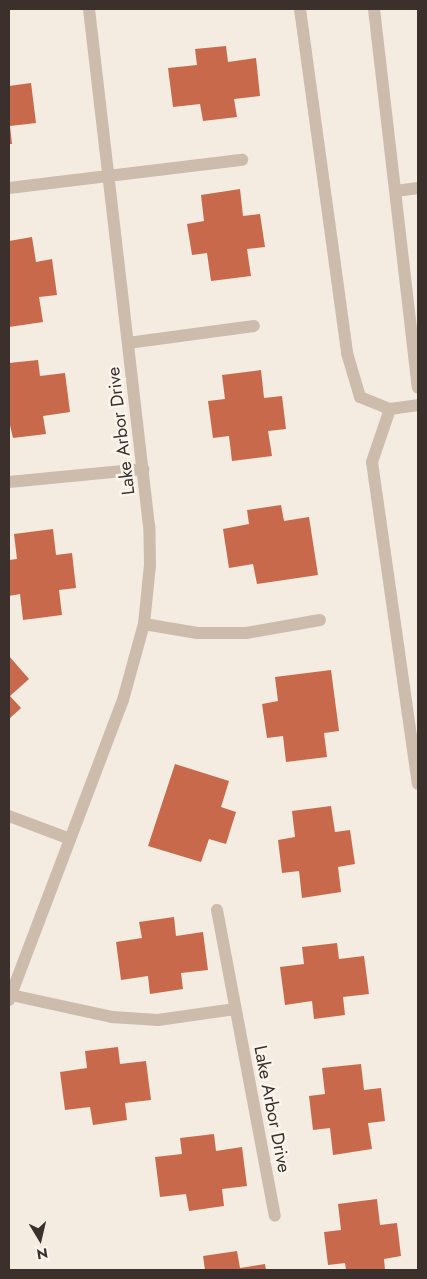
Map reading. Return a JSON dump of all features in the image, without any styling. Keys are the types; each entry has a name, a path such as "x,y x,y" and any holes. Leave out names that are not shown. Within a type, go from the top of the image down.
{"street":[{"name":"Lake Arbor Drive","path":"89,9 143,469 150,566 144,624 123,700 10,998 112,1017 158,1020 236,1009"},
{"path":"300,9 347,353 360,397 390,409 418,405"},
{"path":"374,9 418,387"},
{"path":"9,188 242,160"},
{"path":"396,191 418,188"},
{"path":"128,343 254,326"},
{"path":"390,409 372,462 418,784"},
{"path":"9,482 143,469"},
{"path":"144,624 197,633 246,633 320,620"},
{"path":"9,816 70,838"},
{"name":"Lake Arbor Drive","path":"216,910 275,1216"}],"building":[{"path":"226,46 228,62 256,58 260,96 234,99 237,117 203,121 200,104 173,107 168,68 197,65 195,49"},
{"path":"31,83 36,123 10,126 12,144 9,144 9,86"},
{"path":"240,189 243,216 260,214 265,247 247,249 251,276 211,281 207,253 192,255 187,224 204,221 201,195"},
{"path":"32,237 36,262 52,259 57,295 39,297 43,322 9,327 9,241"},
{"path":"38,360 40,376 65,373 70,412 43,416 46,434 13,438 9,421 9,363"},
{"path":"261,370 264,398 282,396 286,429 268,431 272,456 232,461 229,436 213,438 208,401 225,399 222,375"},
{"path":"281,505 284,521 309,517 318,575 257,584 253,564 229,568 223,529 249,524 247,510"},
{"path":"53,529 56,555 72,553 76,588 59,590 62,615 23,620 20,594 9,596 9,560 17,559 14,534"},
{"path":"9,656 29,679 10,696 21,708 9,719"},
{"path":"331,670 339,731 324,733 327,757 286,762 283,736 267,738 262,704 278,701 275,677"},
{"path":"175,764 229,781 221,807 236,812 226,844 209,839 201,862 148,846"},
{"path":"331,806 335,832 350,830 355,864 338,867 341,892 302,898 299,871 282,873 278,840 295,837 292,811"},
{"path":"174,917 176,936 203,932 208,970 181,973 183,989 150,994 148,976 121,980 116,942 142,938 139,922"},
{"path":"337,943 339,959 364,956 369,994 343,997 345,1015 314,1019 312,1001 285,1005 280,967 304,964 302,947"},
{"path":"118,1047 120,1064 146,1061 151,1100 125,1103 127,1120 93,1125 90,1107 65,1110 60,1072 87,1068 85,1051"},
{"path":"361,1064 364,1090 381,1088 385,1121 368,1123 372,1149 333,1155 330,1128 313,1130 309,1096 325,1094 322,1068"},
{"path":"214,1134 216,1151 242,1147 247,1186 222,1189 224,1206 189,1211 186,1194 160,1197 155,1157 182,1154 180,1138"},
{"path":"377,1199 380,1225 397,1223 401,1256 384,1259 385,1270 346,1270 345,1263 328,1265 324,1232 341,1230 338,1204"},
{"path":"237,1251 240,1268 265,1264 266,1270 205,1270 203,1256"}]}
